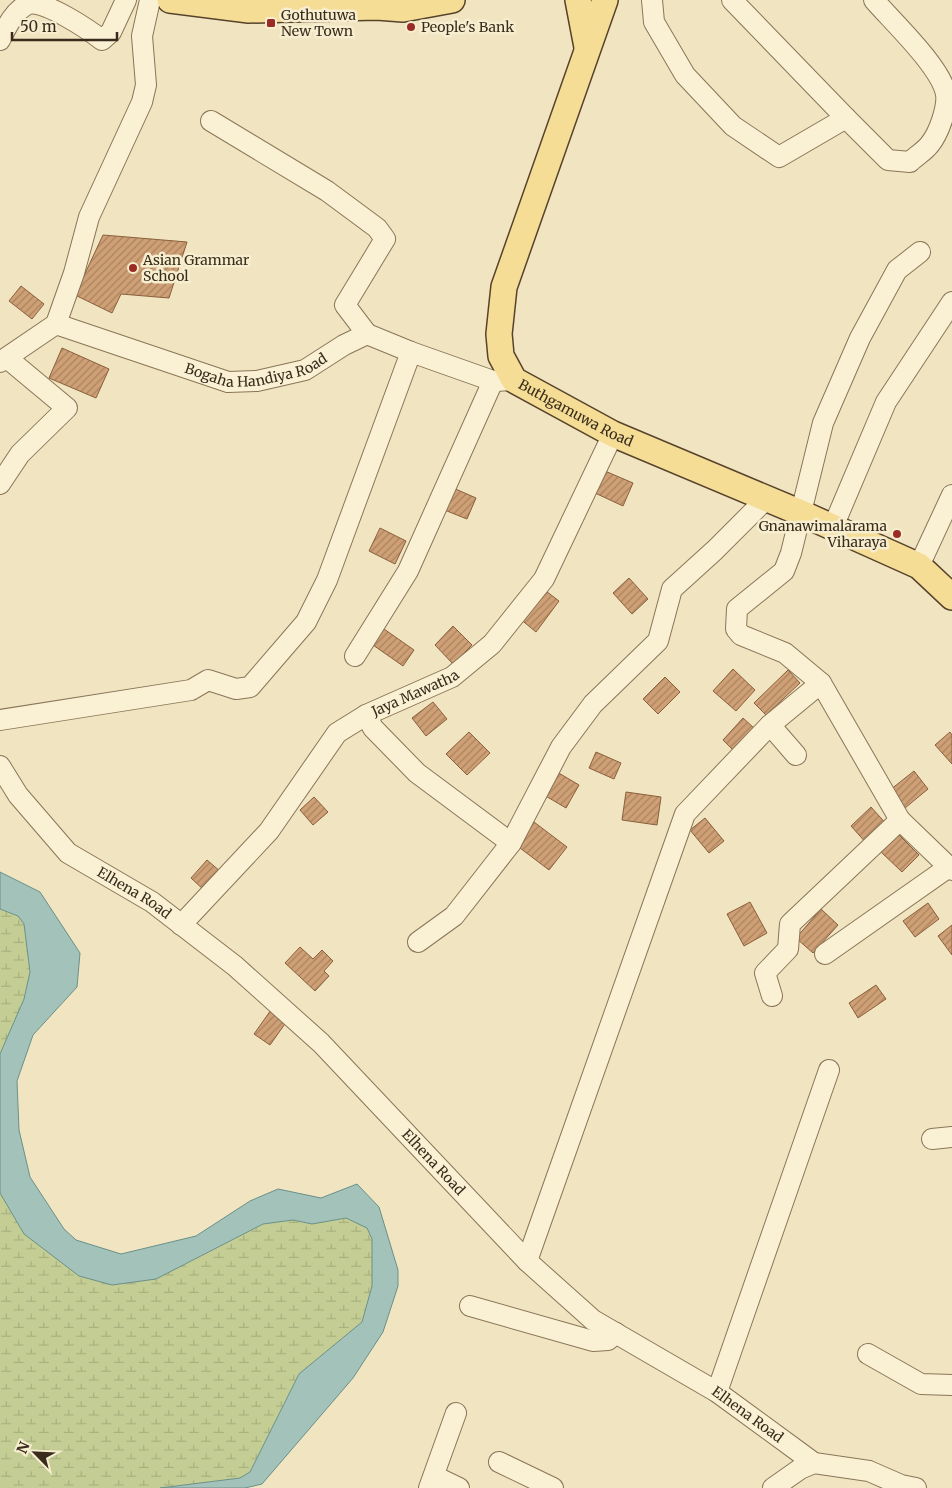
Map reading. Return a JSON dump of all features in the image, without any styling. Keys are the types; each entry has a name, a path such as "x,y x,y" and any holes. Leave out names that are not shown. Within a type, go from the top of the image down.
{"main road":[{"path":"170,0 249,10 386,4 403,9 452,0"},
{"path":"578,0 587,46"},
{"name":"Buthgamuwa Road","path":"605,0 587,46 504,287 499,334 503,380 613,434 801,513 919,566 952,597"}],"street":[{"path":"0,40 13,16 29,3 40,2 71,16 102,40 111,32 126,0"},
{"path":"0,484 20,454 66,408 3,360 56,324 74,273 90,217 142,102 146,85 142,36 150,0"},
{"path":"652,0 654,22 685,75 733,126 779,157 846,118"},
{"path":"732,0 888,160 910,162 930,145 942,121 946,96 942,80 932,66 874,0"},
{"path":"210,121 327,191 377,228 385,239 346,305 367,334 410,352 503,380 408,571 355,656"},
{"path":"825,954 950,868 900,820 821,683 785,653 741,635 736,629 737,609 784,571 791,553 823,424 860,338 897,270 920,252"},
{"path":"833,527 886,402 952,302"},
{"name":"Bogaha Handiya Road","path":"56,324 228,382 257,381 305,370 344,345 367,334"},
{"path":"0,720 166,692 191,690 208,680 236,689 250,687 306,622 327,580 410,352"},
{"name":"Jaya Mawatha","path":"181,925 269,831 337,733 366,715 452,677 492,644 544,579 613,434"},
{"path":"919,566 952,495"},
{"path":"418,942 454,916 511,843 561,747 593,704 658,641 672,589 715,550 766,499"},
{"path":"527,1262 685,814 770,725 821,683"},
{"path":"366,715 373,728 417,773 511,843"},
{"path":"770,725 796,754"},
{"name":"Elhena Road","path":"0,766 18,795 68,853 152,902 235,966 321,1043 527,1262 593,1320 716,1392 814,1463 869,1471 901,1485 916,1488"},
{"path":"772,996 764,973 788,949 790,924 900,820"},
{"path":"716,1392 829,1070"},
{"path":"932,1139 952,1137"},
{"path":"470,1306 593,1341 608,1340 616,1333"},
{"path":"868,1354 921,1384 952,1385"},
{"path":"456,1413 432,1482 459,1488"},
{"path":"499,1462 553,1488"},
{"path":"774,1488 800,1469 814,1463"}],"green space":[{"path":"0,909 18,916 24,924 30,972 24,999 0,1054"},
{"path":"0,1193 24,1234 156,1279 263,1224 293,1220 312,1224 346,1218 367,1228 372,1239 372,1286 362,1322 299,1374 250,1472 240,1478 160,1488 0,1488"}],"water":[{"path":"0,872 40,892 80,953 77,987 33,1035 17,1081 19,1130 30,1177 64,1229 76,1240 121,1254 196,1236 250,1201 278,1189 321,1198 357,1184 379,1207 398,1270 398,1286 383,1332 353,1378 262,1484 245,1488 160,1488 240,1478 250,1472 299,1374 362,1322 372,1286 372,1239 367,1228 346,1218 312,1224 293,1220 263,1224 156,1279 112,1285 79,1276 24,1234 0,1193 0,1054 24,999 30,972 24,924 18,916 0,909"}],"building":[{"name":"Asian Grammar School","path":"103,235 187,242 169,298 121,294 112,313 75,295"},
{"path":"21,286 44,304 32,319 9,301"},
{"path":"62,348 109,369 96,398 49,378"},
{"path":"605,471 633,483 623,506 595,493"},
{"path":"451,487 476,498 467,519 442,509"},
{"path":"380,528 406,541 395,564 369,551"},
{"path":"629,578 648,599 632,614 613,593"},
{"path":"542,588 559,601 536,632 519,618"},
{"path":"453,626 472,645 453,664 435,645"},
{"path":"384,629 414,650 403,666 373,645"},
{"path":"733,669 755,690 736,711 713,691"},
{"path":"788,670 800,683 766,715 754,703"},
{"path":"665,677 680,692 658,714 643,699"},
{"path":"433,702 447,719 426,736 412,718"},
{"path":"743,718 754,728 734,751 723,740"},
{"path":"469,732 490,753 467,775 446,754"},
{"path":"950,732 952,735 952,764 935,745"},
{"path":"596,752 621,763 614,779 589,768"},
{"path":"552,769 579,785 566,808 539,792"},
{"path":"914,771 928,789 905,808 890,790"},
{"path":"626,792 661,797 657,825 622,820"},
{"path":"314,797 328,812 313,825 300,810"},
{"path":"871,807 889,827 868,845 851,826"},
{"path":"705,818 724,841 709,853 690,830"},
{"path":"534,822 567,847 549,870 516,845"},
{"path":"898,834 919,855 902,872 881,852"},
{"path":"207,860 221,872 205,891 191,878"},
{"path":"750,902 767,933 744,946 727,914"},
{"path":"928,903 939,919 915,937 903,921"},
{"path":"821,909 838,925 813,953 796,938"},
{"path":"952,925 952,955 938,936"},
{"path":"300,947 313,959 322,950 333,961 324,971 329,976 315,991 285,963"},
{"path":"876,985 886,999 858,1018 849,1003"},
{"path":"271,1010 287,1021 270,1045 254,1034"}],"place":[{"name":"Gothutuwa New Town","path":"271,23"},
{"name":"People's Bank","path":"411,27"},
{"name":"Asian Grammar School","path":"133,268"},
{"name":"Gnanawimalarama Viharaya","path":"897,534"}]}
